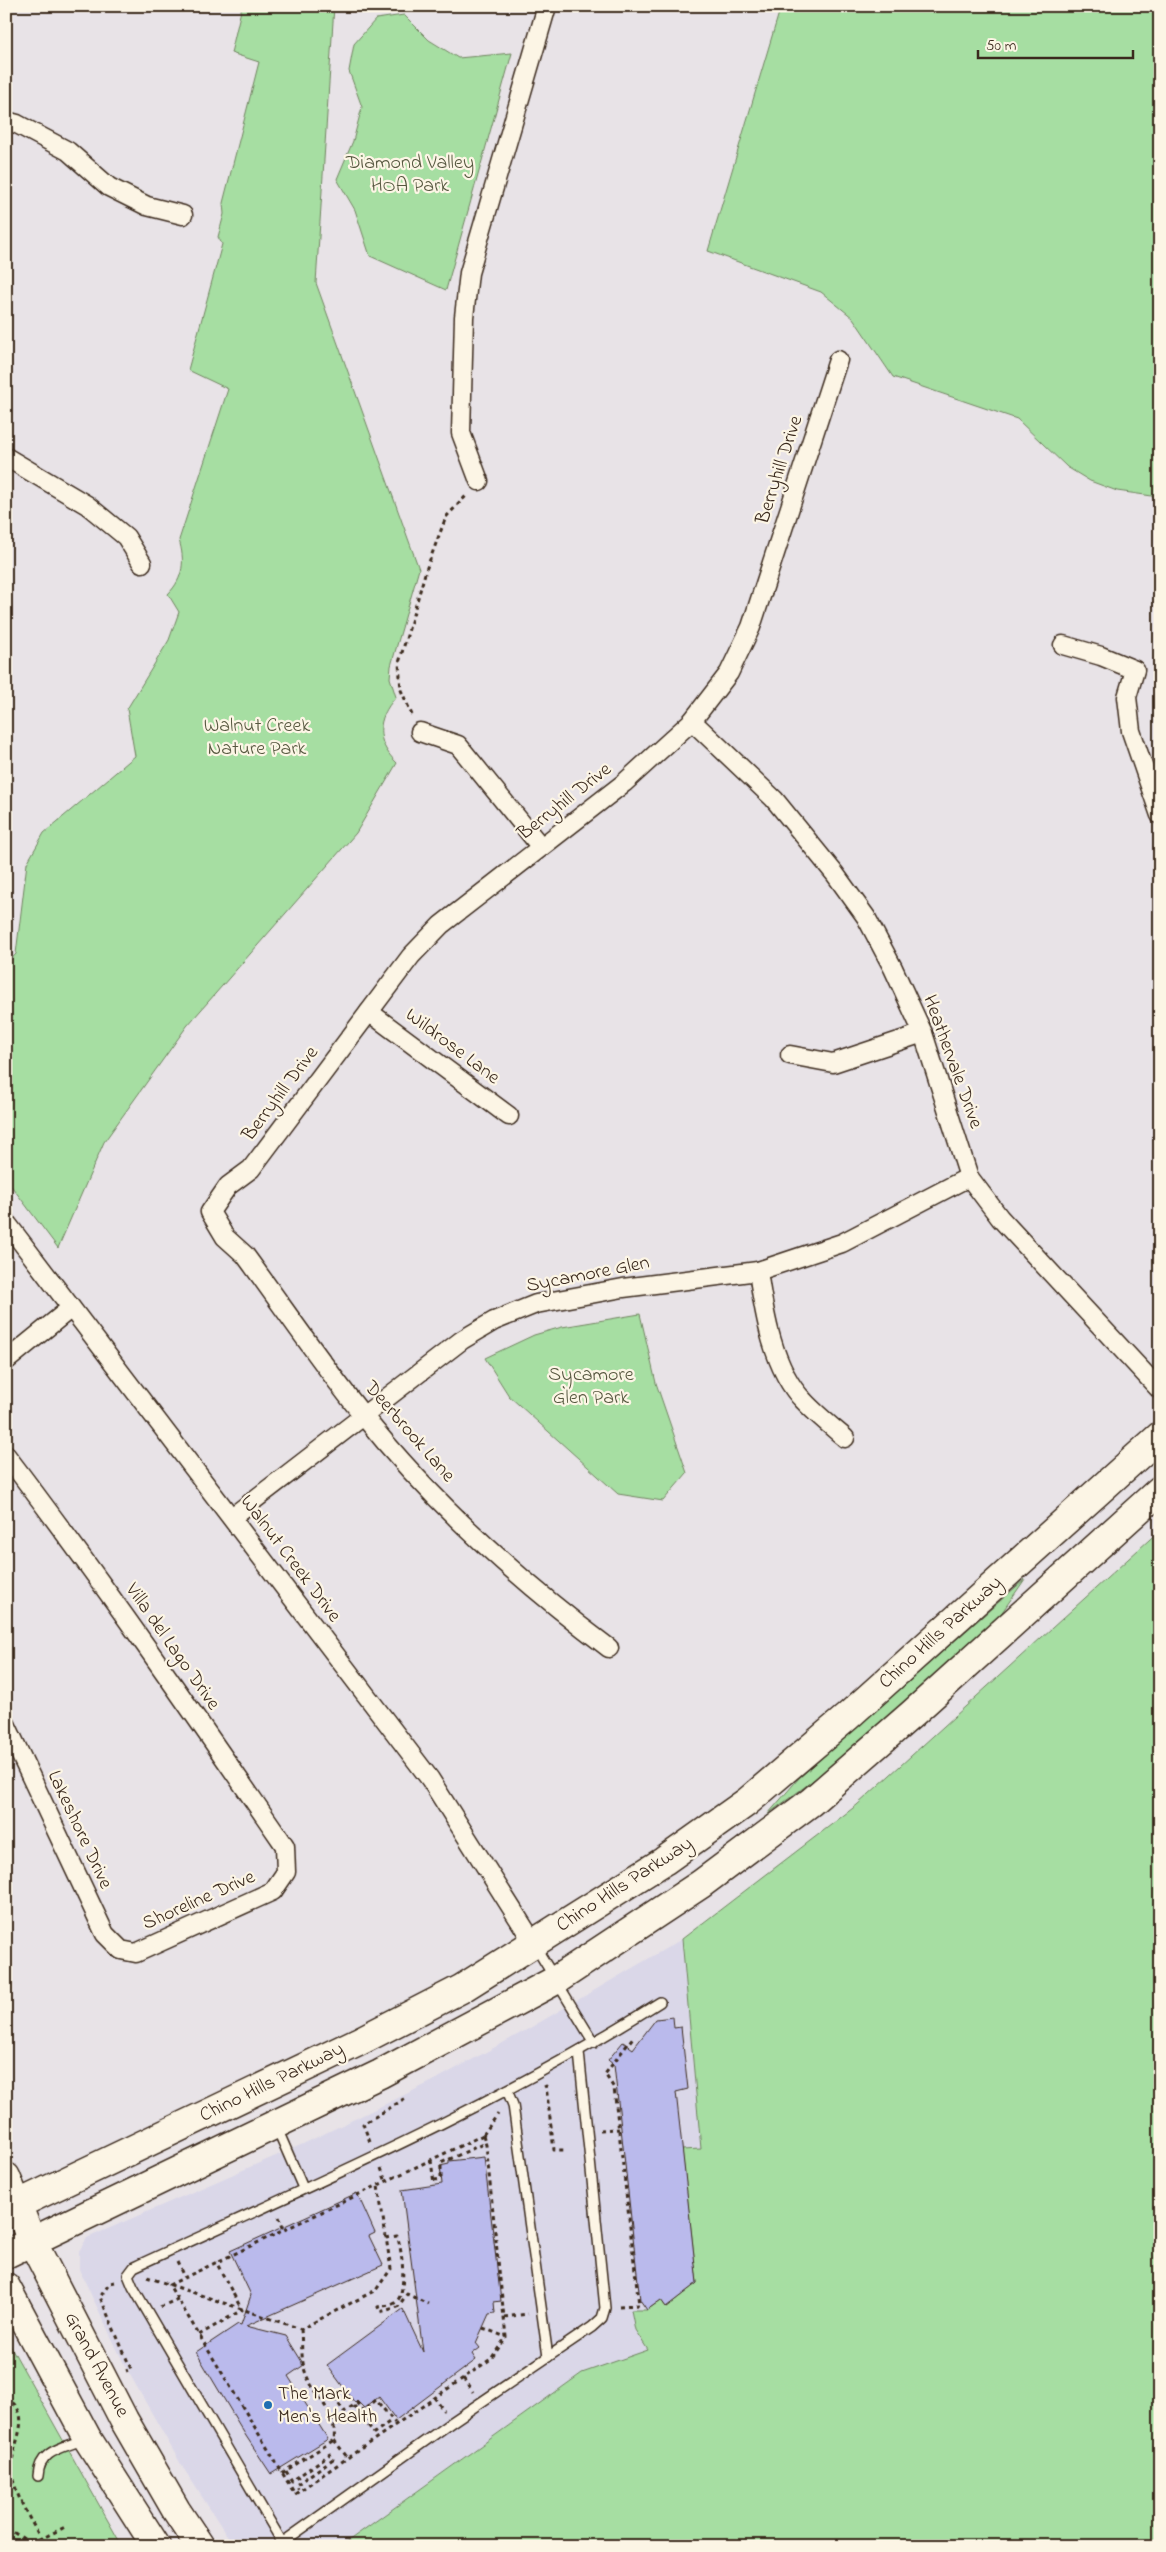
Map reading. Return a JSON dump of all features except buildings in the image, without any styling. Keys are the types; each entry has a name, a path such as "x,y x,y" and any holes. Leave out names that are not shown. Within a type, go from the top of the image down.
{"main road":[{"name":"Chino Hills Parkway","path":"12,2207 358,2042 461,1988 530,1937 664,1862 747,1802 847,1717 1160,1436"},
{"name":"Chino Hills Parkway","path":"6,2254 380,2074 556,1980 701,1884 811,1802 912,1714 1160,1490"},
{"name":"Grand Avenue","path":"6,2177 12,2207 32,2241 124,2420 176,2510 200,2546"},
{"path":"6,2288 87,2438 156,2546"},
{"path":"102,2463 134,2494 174,2546"}],"street":[{"path":"479,481 461,433 464,317 469,273 547,6"},
{"path":"6,121 17,124 68,151 109,187 147,206 182,215"},
{"name":"Berryhill Drive","path":"210,1212 228,1186 251,1169 411,956 441,925 624,783 692,720 729,673 751,627 838,360"},
{"path":"6,456 86,505 126,537 142,563"},
{"path":"1063,645 1101,656 1135,670 1127,697 1131,731 1159,812"},
{"name":"Heathervale Drive","path":"692,720 774,799 835,874 866,917 893,968 923,1033 969,1177 1000,1218 1160,1390"},
{"path":"420,732 458,744 542,847"},
{"name":"Wildrose Lane","path":"369,1012 509,1116"},
{"path":"790,1055 833,1063 923,1033"},
{"name":"Sycamore Glen","path":"232,1517 362,1415 462,1340 494,1321 536,1304 623,1288 758,1271 842,1243 969,1177"},
{"name":"Deerbrook Lane","path":"210,1212 225,1237 245,1255 362,1415 457,1521 568,1617 610,1648"},
{"name":"Walnut Creek Drive","path":"6,1222 430,1779 530,1937"},
{"path":"758,1271 765,1318 779,1362 802,1400 844,1438"},
{"path":"6,1361 71,1308"},
{"name":"Villa del Lago Drive","path":"6,1455 65,1533 181,1695 284,1846 286,1872"},
{"name":"Lakeshore Drive","path":"6,1724 104,1934 120,1950"},
{"name":"Shoreline Drive","path":"120,1950 136,1953 272,1891 286,1872"}],"lane":[{"name":"Walnut Creek Drive","path":"530,1937 594,2043"},
{"path":"579,2052 605,2308 602,2318 592,2327 280,2544 133,2287 128,2275 134,2267 507,2090 579,2052 660,2002"},
{"path":"507,2090 513,2105 548,2357"},
{"path":"275,2124 303,2188"},
{"path":"38,2476 38,2465 44,2457 87,2438"}],"path":[{"path":"420,732 401,690 399,663 426,570 446,517 479,481"},
{"path":"605,2308 640,2305 614,2088 605,2074 634,2037 635,2018"},
{"path":"538,2090 546,2086 554,2150 564,2150"},
{"path":"370,2142 363,2124 403,2100 400,2095"},
{"path":"169,2284 482,2135 498,2114"},
{"path":"353,2406 374,2433 492,2358 506,2338 485,2143 482,2135"},
{"path":"431,2160 434,2182 442,2179 441,2163 485,2143"},
{"path":"379,2164 386,2182"},
{"path":"147,2277 301,2329 376,2290 391,2269 378,2186"},
{"path":"386,2238 397,2236 402,2249 400,2255 403,2288 399,2300 395,2304 378,2307 380,2312 398,2308 407,2294 428,2304"},
{"path":"216,2262 242,2310"},
{"path":"115,2282 110,2282 100,2297 131,2369 126,2371"},
{"path":"169,2284 284,2472 294,2494 394,2421"},
{"path":"199,2335 242,2310"},
{"path":"504,2317 541,2313"},
{"path":"483,2328 506,2338"},
{"path":"284,2472 334,2440 336,2429 332,2418 304,2370 301,2329"},
{"path":"318,2393 335,2398 344,2412 358,2403 363,2411 376,2400 394,2421"},
{"path":"334,2440 347,2457"},
{"path":"284,2472 292,2480 330,2454 333,2458 296,2485 298,2489"},
{"path":"6,2533 13,2532 27,2542 41,2539"}],"shaded area":[{"path":"682,1939 702,2157 752,2317 582,2373 341,2546 234,2546 182,2466 125,2366 79,2269 79,2251 87,2238 303,2144 431,2082 530,2028"}],"green space":[{"name":"Walnut Creek Nature Park","path":"242,6 334,6 316,283 419,569 391,666 390,678 396,697 389,705 381,730 385,747 397,763 356,833 187,1026 104,1142 58,1248 6,1179 6,965 16,954 27,863 44,833 135,756 127,709 169,640 179,612 168,594 177,582 182,568 179,540 228,389 188,370 222,244 218,237 224,214 223,203 259,62 231,53"},
{"path":"781,6 1160,6 1160,509 1152,496 1117,491 1090,481 1067,467 1017,419 893,377 853,318 821,292 708,251"},
{"name":"Diamond Valley HOA Park","path":"404,15 429,40 458,58 512,53 446,290 370,256 355,210 337,179 353,141 362,107 349,71 354,44 376,19"},
{"name":"Sycamore Glen Park","path":"640,1314 656,1383 687,1473 663,1501 618,1494 509,1396 485,1358 534,1335 562,1327"},
{"path":"1160,1530 1160,2546 341,2546 582,2373 648,2350 635,2330 631,2310 647,2310 661,2300 666,2307 697,2283 682,2150 701,2149 682,1939 857,1805"},
{"path":"1025,1579 998,1618 841,1760 768,1814 799,1778"},
{"path":"6,2338 122,2546 6,2546"}],"place":[{"name":"The Mark Men's Health","path":"268,2405"}]}
